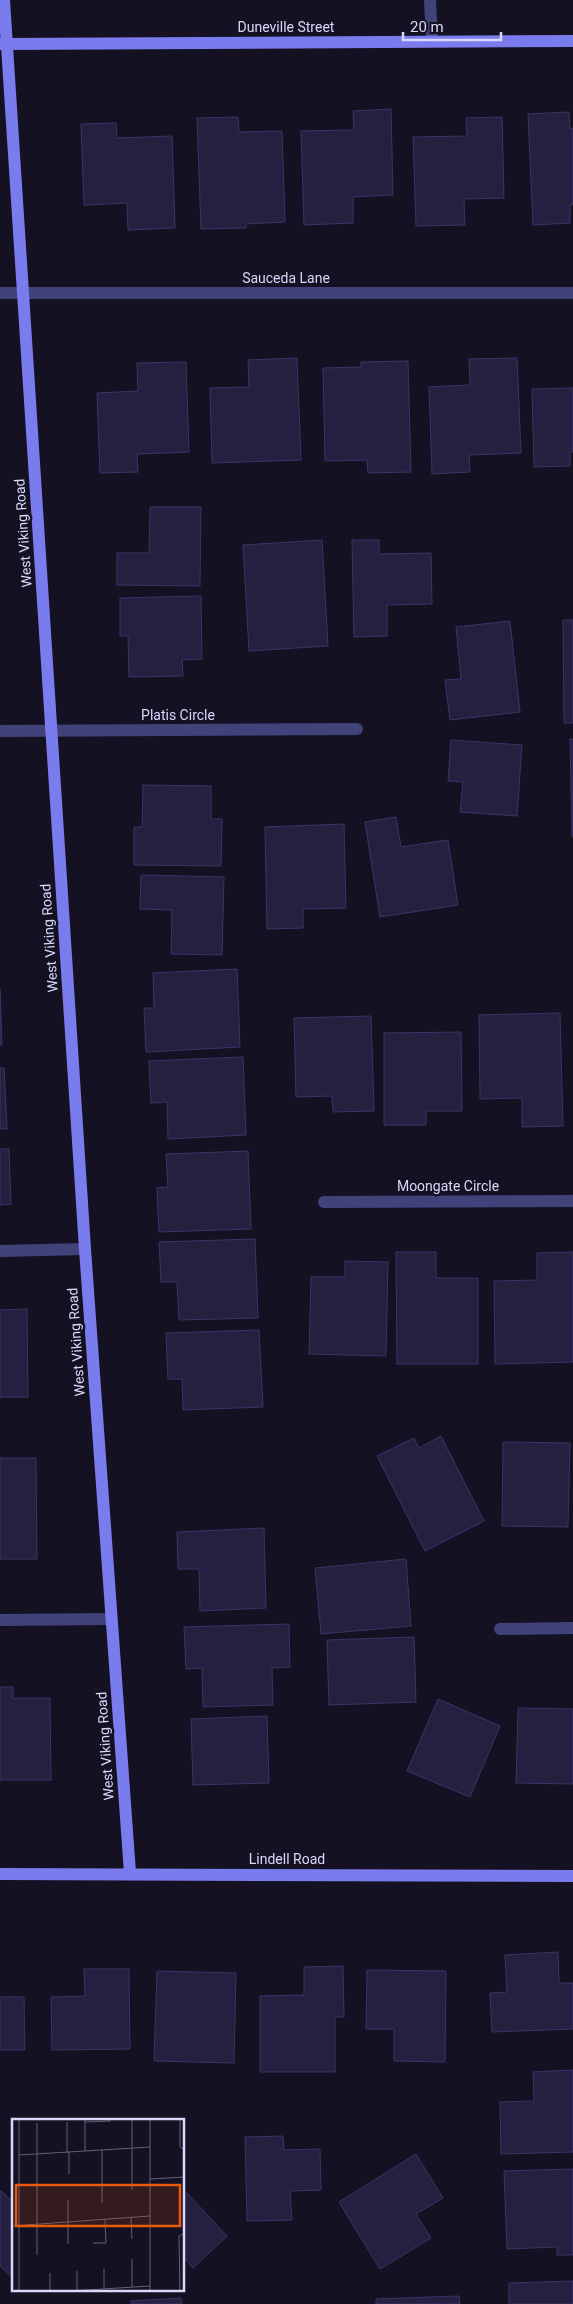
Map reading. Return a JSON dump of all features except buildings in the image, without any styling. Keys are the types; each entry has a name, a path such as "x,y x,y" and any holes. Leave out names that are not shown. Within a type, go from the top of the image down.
{"street":[{"name":"West Viking Road","path":"4,0 4,44 23,293 85,1249 130,1873"},
{"path":"430,0 432,41"},
{"name":"Duneville Street","path":"4,44 573,41"},
{"name":"Sauceda Lane","path":"0,293 573,293"},
{"name":"Platis Circle","path":"0,731 357,729"},
{"name":"Moongate Circle","path":"324,1202 573,1201"},
{"path":"0,1251 85,1249"},
{"path":"0,1620 111,1619"},
{"path":"500,1629 573,1628"},
{"name":"Lindell Road","path":"0,1874 573,1876"}]}
